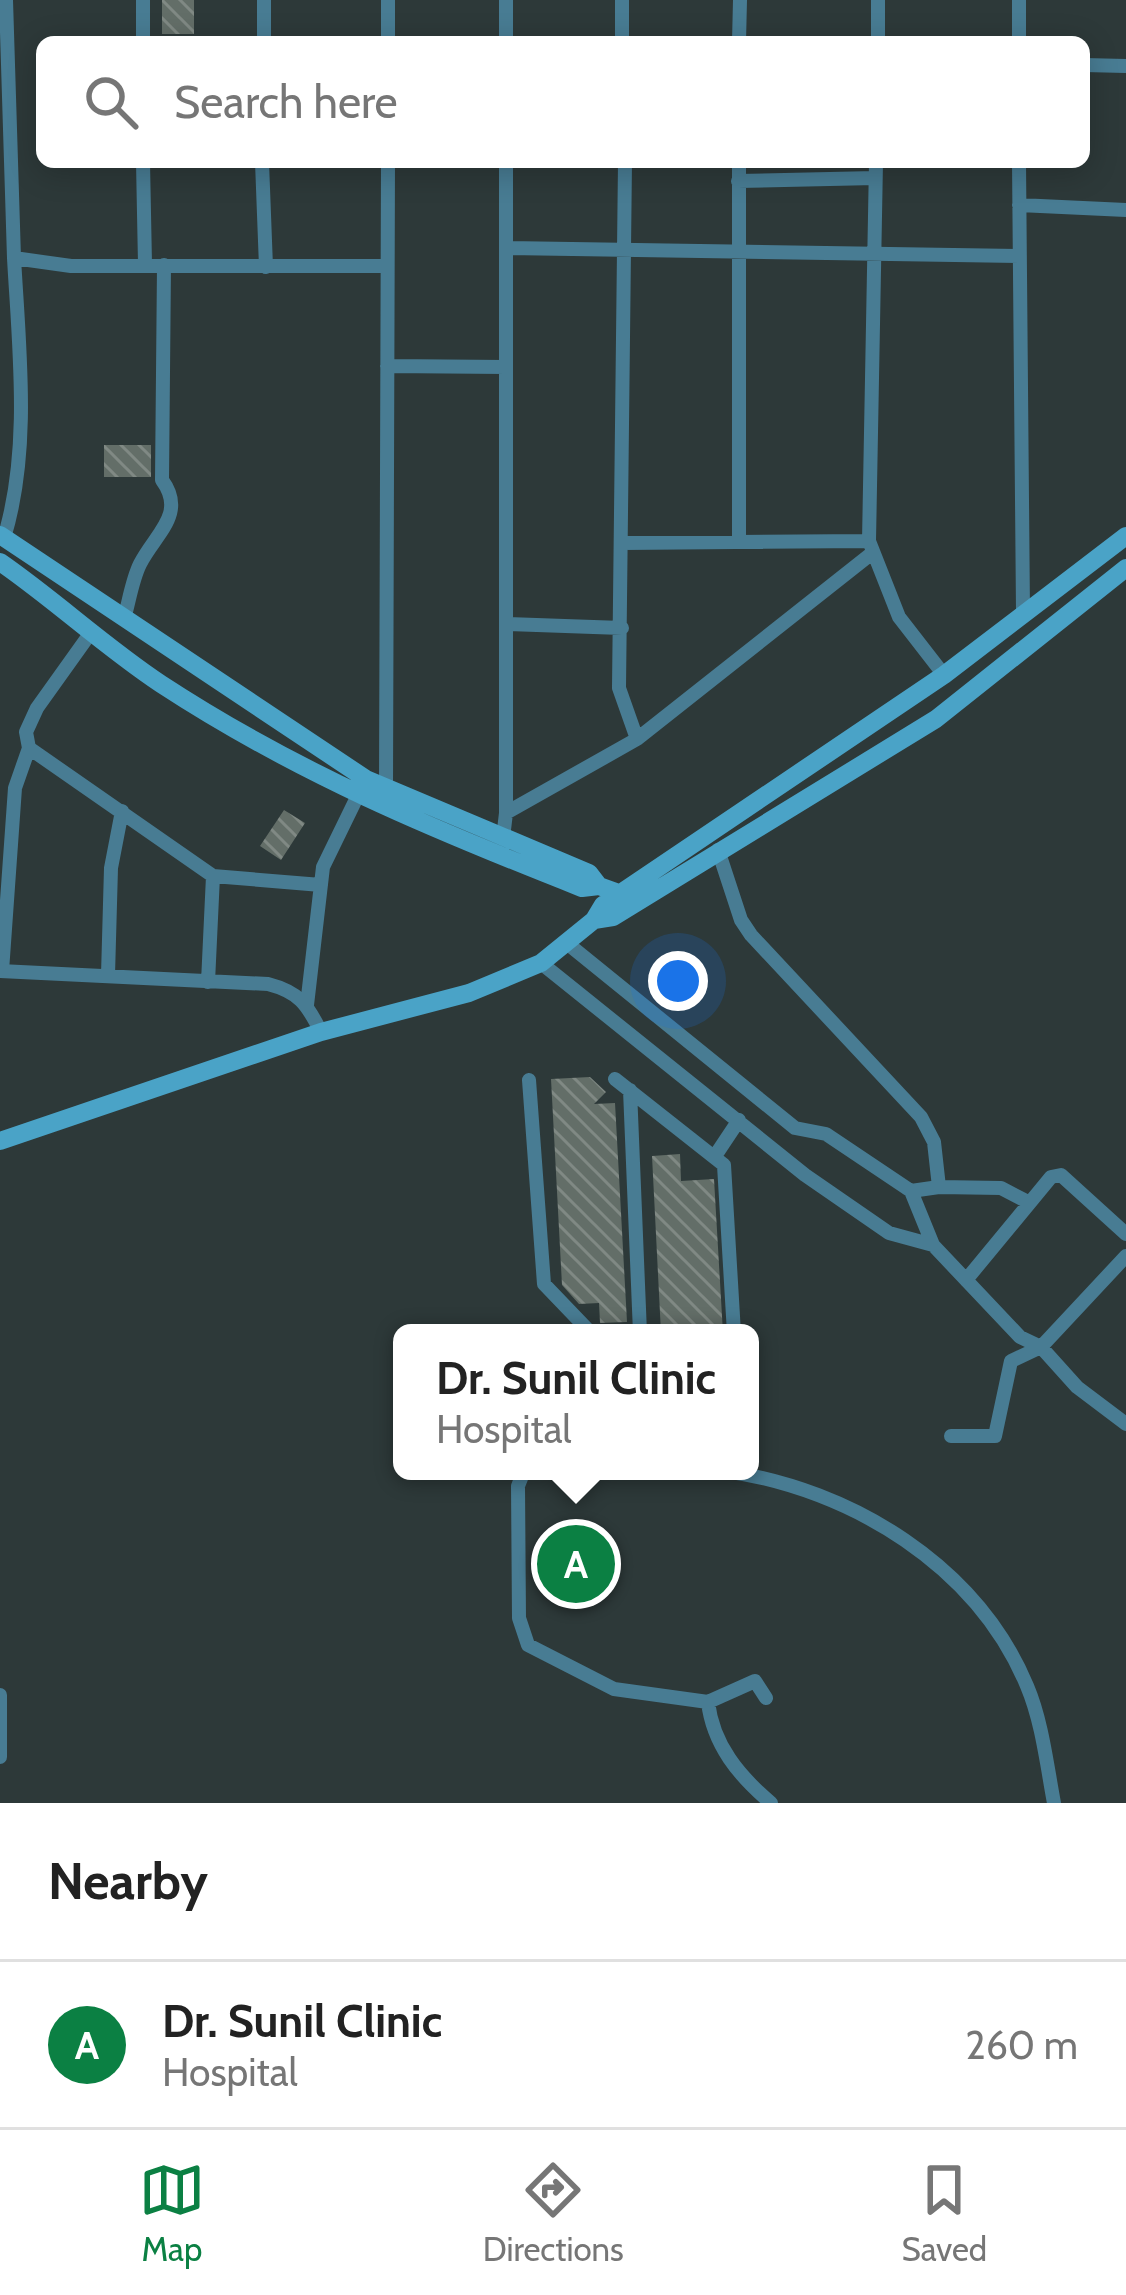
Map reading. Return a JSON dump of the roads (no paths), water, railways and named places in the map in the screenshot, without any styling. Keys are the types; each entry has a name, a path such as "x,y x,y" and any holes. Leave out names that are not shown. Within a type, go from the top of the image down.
{"street":[{"path":"6,0 5,223 14,258 20,401 14,498 2,537 362,788 386,789 589,873 598,886"},
{"path":"143,0 143,36"},
{"path":"264,0 264,36"},
{"path":"388,0 388,36"},
{"path":"506,0 506,36"},
{"path":"622,0 622,36"},
{"path":"739,36 740,0"},
{"path":"878,0 878,36"},
{"path":"1019,0 1019,36"},
{"path":"1090,65 1126,66"},
{"path":"143,168 145,264"},
{"path":"262,168 266,267"},
{"path":"386,789 388,168"},
{"path":"503,838 506,168"},
{"path":"625,168 619,688 638,739"},
{"path":"739,168 739,541"},
{"path":"1019,168 1023,612"},
{"path":"738,181 876,170 870,548 899,617 944,674"},
{"path":"1019,205 1126,210"},
{"path":"506,248 1019,256"},
{"path":"14,258 71,266 387,266"},
{"path":"124,619 140,565 173,513 171,493 162,480 164,265"},
{"path":"387,367 506,367"},
{"path":"0,1142 321,1032 469,993 541,963 594,920 613,917 630,897 944,674 1126,536"},
{"path":"623,542 739,541 870,548"},
{"path":"506,813 638,739 870,548"},
{"path":"0,562 159,683 362,788 582,888 598,886 630,897 718,850 936,718 1126,568"},
{"path":"506,624 622,628"},
{"path":"92,632 37,708 26,732 29,748 15,788 1,971 268,984 292,990 307,1005 321,1032"},
{"path":"29,748 214,876 321,885"},
{"path":"307,1005 323,867 362,788"},
{"path":"108,975 110,868 122,811"},
{"path":"718,850 741,920 752,935 928,1126 939,1187"},
{"path":"208,982 214,876"},
{"path":"568,944 795,1128 826,1134 911,1191 933,1245 1020,1337 1041,1347 1088,1397 1126,1424"},
{"path":"541,963 777,1151 890,1233 933,1245"},
{"path":"615,1079 716,1156 727,1172 734,1324"},
{"path":"529,1080 544,1284 582,1324"},
{"path":"630,1090 640,1324"},
{"path":"716,1156 739,1120"},
{"path":"777,1151 795,1128"},
{"path":"966,1280 1026,1201 1061,1175 1126,1234"},
{"path":"911,1191 1001,1188 1026,1201"},
{"path":"951,1436 995,1436 1008,1364 1041,1347 1126,1256"},
{"path":"520,1480 519,1618 528,1645 614,1689 708,1702 754,1681 766,1698"},
{"path":"754,1480 856,1512 947,1571 988,1618 1028,1689 1054,1803"},
{"path":"0,1695 0,1756"},
{"path":"708,1702 711,1723 737,1773 771,1803"}],"place":[{"name":"Dr. Sunil Clinic","path":"576,1564"}]}
